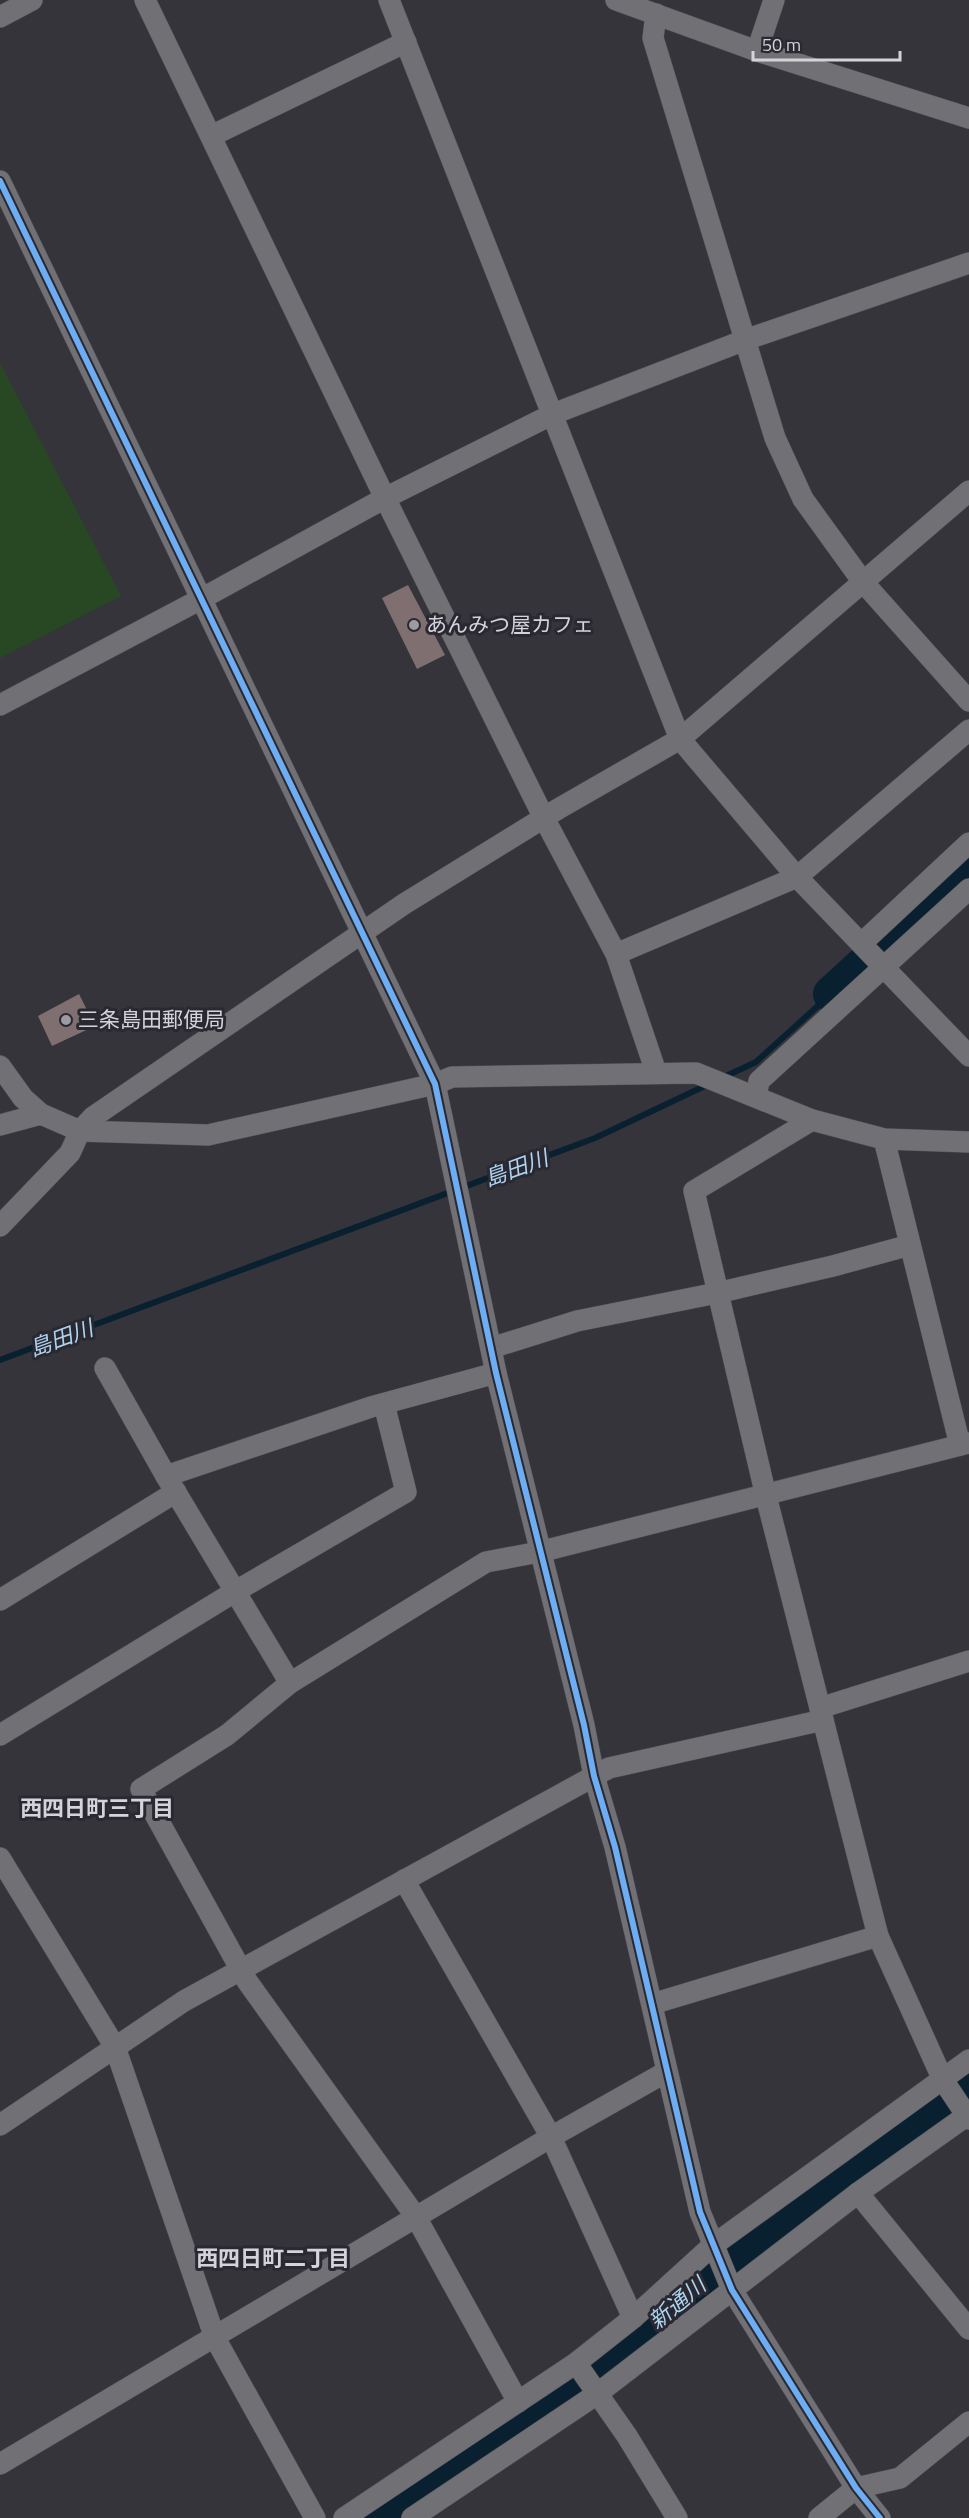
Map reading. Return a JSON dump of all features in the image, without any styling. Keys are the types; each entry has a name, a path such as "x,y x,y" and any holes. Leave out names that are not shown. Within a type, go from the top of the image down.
{"street":[{"path":"0,17 32,0"},
{"path":"146,0 385,498 544,818 616,954 656,1072"},
{"path":"389,0 680,739 797,877 969,1056"},
{"path":"616,0 757,51 969,118"},
{"path":"757,51 774,0"},
{"path":"656,14 653,38 775,438 803,499 863,582 969,701"},
{"path":"211,136 406,42"},
{"path":"0,181 435,1084 496,1373 584,1725 594,1776 615,1847 700,2212 712,2246 732,2290 856,2488 880,2518"},
{"path":"0,705 201,599 385,498 553,414 745,340 969,263"},
{"path":"0,1226 70,1153 80,1131 93,1118 362,932 544,818 680,739 969,491"},
{"path":"616,954 797,877 969,730"},
{"path":"862,943 969,843"},
{"path":"756,1097 759,1081 969,889"},
{"path":"0,1066 23,1098 41,1114 80,1131 208,1135 435,1084 452,1077 696,1072 812,1120 884,1139 969,1142"},
{"path":"0,1125 41,1114"},
{"path":"412,2518 597,2394 858,2193 966,2114 946,2084 878,1936 766,1496 694,1191 812,1120"},
{"path":"518,2402 416,2217 247,1981 141,1789 227,1735 290,1683 486,1562 539,1552 965,1444 910,1245 884,1139"},
{"path":"491,1348 577,1321 717,1293 910,1245"},
{"path":"105,1368 171,1484 290,1683"},
{"path":"0,1600 171,1484 384,1404 496,1373"},
{"path":"0,1735 406,1492 384,1404"},
{"path":"0,2125 184,2001 241,1967 329,1923 609,1768 822,1714 969,1661"},
{"path":"2,1867 115,2047 214,2338 315,2518"},
{"path":"404,1880 551,2137 633,2318"},
{"path":"652,2004 878,1936"},
{"path":"344,2518 576,2363 633,2318 712,2246 946,2084 969,2060"},
{"path":"0,2464 551,2137 666,2072"},
{"path":"858,2193 969,2329"},
{"path":"576,2363 627,2436 677,2518"},
{"path":"819,2518 856,2488 900,2478 969,2422"}],"green space":[{"path":"0,363 121,596 0,658"}],"building":[{"path":"408,585 445,655 417,669 382,598"},
{"path":"79,994 95,1026 52,1046 38,1016"}],"waterway":[{"name":"島田川","path":"831,994 969,868"},
{"name":"島田川","path":"724,1077 756,1062 831,994"},
{"name":"島田川","path":"0,1360 595,1138 709,1084"},
{"name":"新通川","path":"383,2518 573,2392 698,2284 969,2086"}],"cycle path":[{"path":"0,181 435,1084 496,1373 584,1725 594,1776 615,1847 700,2212 732,2290 856,2488 880,2518"}],"place":[{"name":"あんみつ屋カフェ","path":"414,625"},
{"name":"三条島田郵便局","path":"66,1020"}],"district":[{"name":"西四日町三丁目","path":"97,1808"},
{"name":"西四日町二丁目","path":"273,2258"}]}
